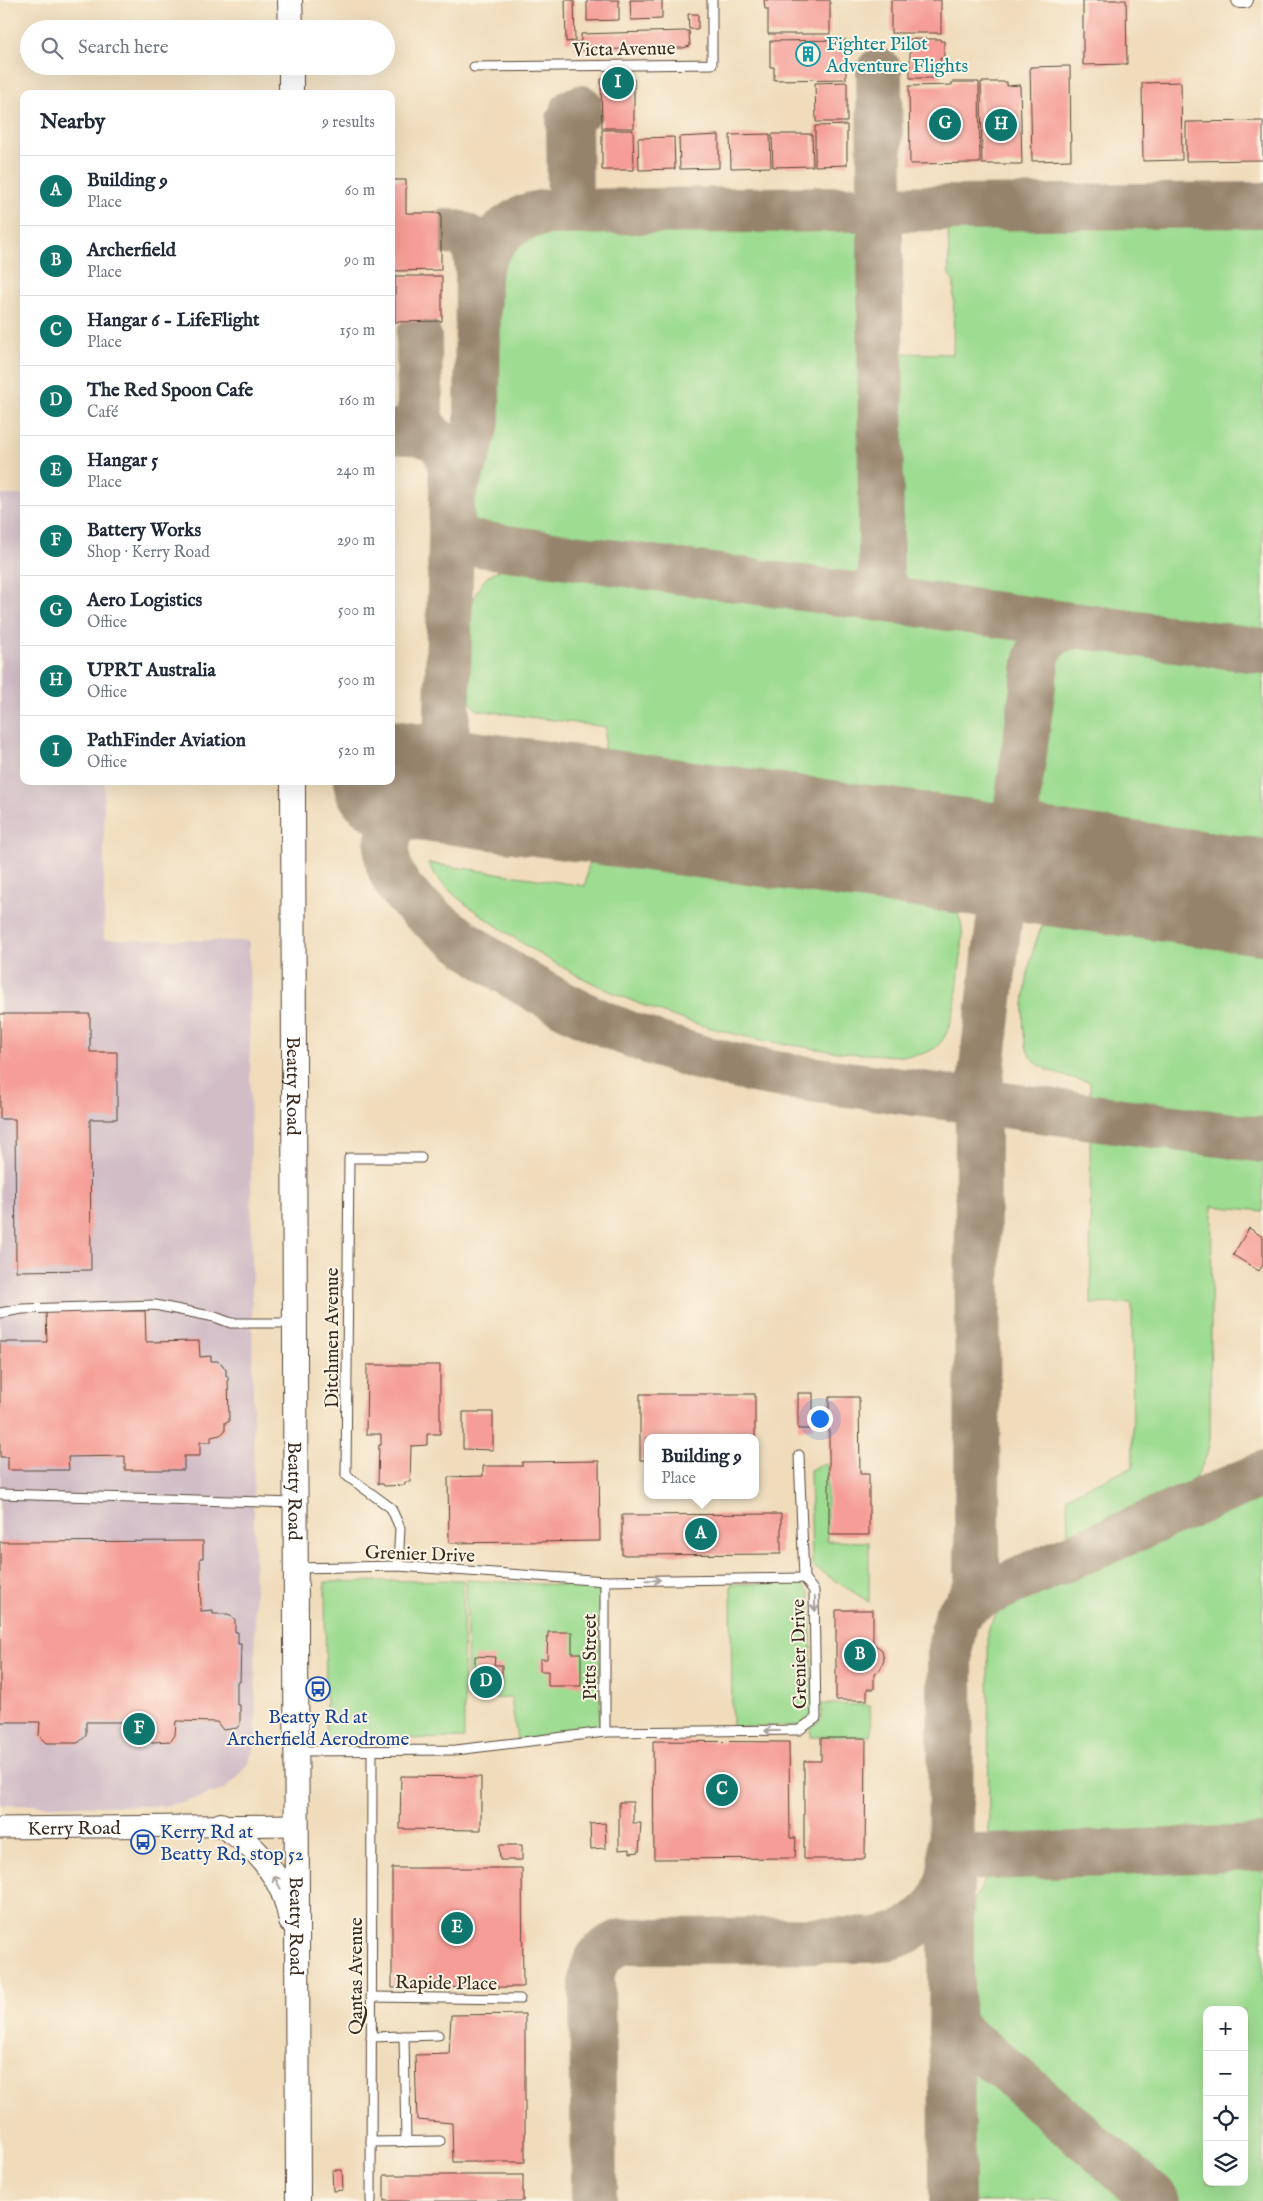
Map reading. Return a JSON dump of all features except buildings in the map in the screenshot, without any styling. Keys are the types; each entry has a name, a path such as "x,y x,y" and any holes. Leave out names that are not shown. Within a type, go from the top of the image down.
{"main road":[{"path":"290,0 291,20"},
{"path":"291,75 291,90"},
{"name":"Beatty Road","path":"293,785 298,2201"},
{"path":"221,1825 236,1834 261,1855 289,1906 298,1980"}],"street":[{"path":"1240,0 1245,0"},
{"name":"Kerry Road","path":"0,1828 297,1824"}],"lane":[{"name":"Victa Avenue","path":"474,67 712,64 712,0"},
{"name":"Ditchmen Avenue","path":"398,1566 400,1528 391,1508 346,1475 349,1158 421,1158"},
{"path":"0,1312 22,1309 155,1305 215,1317 231,1323 295,1323"},
{"path":"799,1455 804,1578"},
{"path":"0,1494 295,1503"},
{"name":"Grenier Drive","path":"295,1568 398,1566 604,1581 804,1578 814,1591 816,1718 799,1730 605,1732 456,1750 296,1751"},
{"name":"Pitts Street","path":"604,1581 605,1732"},
{"name":"Qantas Avenue","path":"371,2201 372,1751"},
{"name":"Rapide Place","path":"371,1997 520,1999"},
{"path":"372,2037 438,2035"},
{"path":"404,2036 406,2142"},
{"path":"371,2142 440,2141"}],"shaded area":[{"path":"0,495 20,495 20,785 104,785 104,939 249,941 256,1741 249,1762 238,1777 223,1790 196,1799 164,1806 0,1805"}],"green space":[{"path":"1257,217 1263,221 1263,638 910,591 905,588 897,576 894,555 894,353 953,354 954,282 949,275 948,220"},
{"path":"854,220 868,235 867,541 862,563 857,572 847,578 474,533 468,494 471,475 483,448 487,429 489,403 489,275 496,256 508,241 523,230 544,224"},
{"path":"535,565 1014,630 1020,640 1021,656 1003,792 999,805 988,818 602,766 606,727 477,710 470,702 471,610 475,597 485,579 492,573 511,567"},
{"path":"1069,637 1263,663 1263,856 1038,824 1034,809 1034,797 1052,663 1058,646"},
{"path":"591,847 934,894 955,910 962,929 962,951 956,998 954,1011 946,1034 933,1049 919,1055 852,1053 758,1039 717,1030 678,1018 639,1004 601,987 529,947 458,898 441,882 428,863 585,886"},
{"path":"1062,912 1263,939 1263,1124 1109,1103 1090,1093 1090,1082 1050,1071 1031,1057 1026,1046 1024,1012 1025,991 1033,952 1043,925 1060,918"},
{"path":"1099,1134 1263,1156 1263,1211 1212,1206 1210,1439 1207,1454 1199,1472 1185,1490 1068,1541 1067,1496 1133,1467 1132,1303 1091,1304 1090,1137"},
{"path":"827,1463 827,1541 869,1542 869,1602 812,1566 810,1470"},
{"path":"1263,1493 1263,2201 968,2201 968,1914 989,1871 988,1628 1002,1605"},
{"path":"463,1580 464,1738 326,1740 325,1582"},
{"path":"466,1580 600,1587 600,1728 517,1740 511,1698 468,1699"},
{"path":"801,1583 810,1594 813,1716 798,1726 732,1727 731,1584"},
{"path":"821,1704 870,1705 871,1736 811,1737 811,1727 821,1720"}],"taxiway":[{"path":"879,71 880,191 886,203 899,209"},
{"path":"578,211 572,208 570,203 569,120 573,111 581,108"},
{"path":"1263,205 549,212 524,218 503,231 488,250 478,274 477,422 469,451 452,497 446,758 440,773 431,785 399,816 387,843 388,861 398,885 416,905 459,939 520,980 552,998 585,1015 654,1043 725,1064 774,1074 1263,1140"},
{"path":"862,209 876,216 880,227 881,578 888,592 900,601"},
{"path":"445,232 463,235 469,239 475,250 478,274"},
{"path":"419,337 420,415 422,425 432,437"},
{"path":"395,432 423,434 441,445 447,454 450,465 452,497"},
{"path":"451,525 458,537 471,543 1263,651"},
{"path":"1078,626 1064,628 1052,634 1043,644 1037,657 1017,804 1020,825 1024,834 1035,851 1052,863 1062,867 1224,892"},
{"path":"395,760 407,757 420,760 431,770 440,783 463,786"},
{"path":"381,785 383,795 390,804 410,808 430,806 452,793 461,791 619,809"},
{"path":"792,833 961,860 983,874 996,896 1000,913 978,1102 977,1583 971,1599 956,1617 950,1648 952,2201"},
{"path":"967,1604 976,1598 1263,1474"},
{"path":"951,1858 1263,1848"},
{"path":"594,2201 592,1975 597,1961 606,1950 618,1944 632,1941 875,1940 889,1937 902,1933 925,1918 942,1897 950,1871"},
{"path":"951,2026 999,2064 1158,2201"}],"runway":[{"path":"395,779 1263,897"}],"place":[{"name":"Fighter Pilot Adventure Flights","path":"808,54"},
{"name":"PathFinder Aviation","path":"618,83"},
{"name":"Aero Logistics","path":"945,124"},
{"name":"UPRT Australia","path":"1001,125"},
{"name":"Building 9","path":"701,1534"},
{"name":"Archerfield","path":"860,1655"},
{"name":"The Red Spoon Cafe","path":"486,1682"},
{"name":"Beatty Rd at Archerfield Aerodrome","path":"318,1689"},
{"name":"Battery Works","path":"139,1729"},
{"name":"Hangar 6 - LifeFlight","path":"722,1790"},
{"name":"Kerry Rd at Beatty Rd, stop 52","path":"143,1842"},
{"name":"Hangar 5","path":"457,1928"}]}
